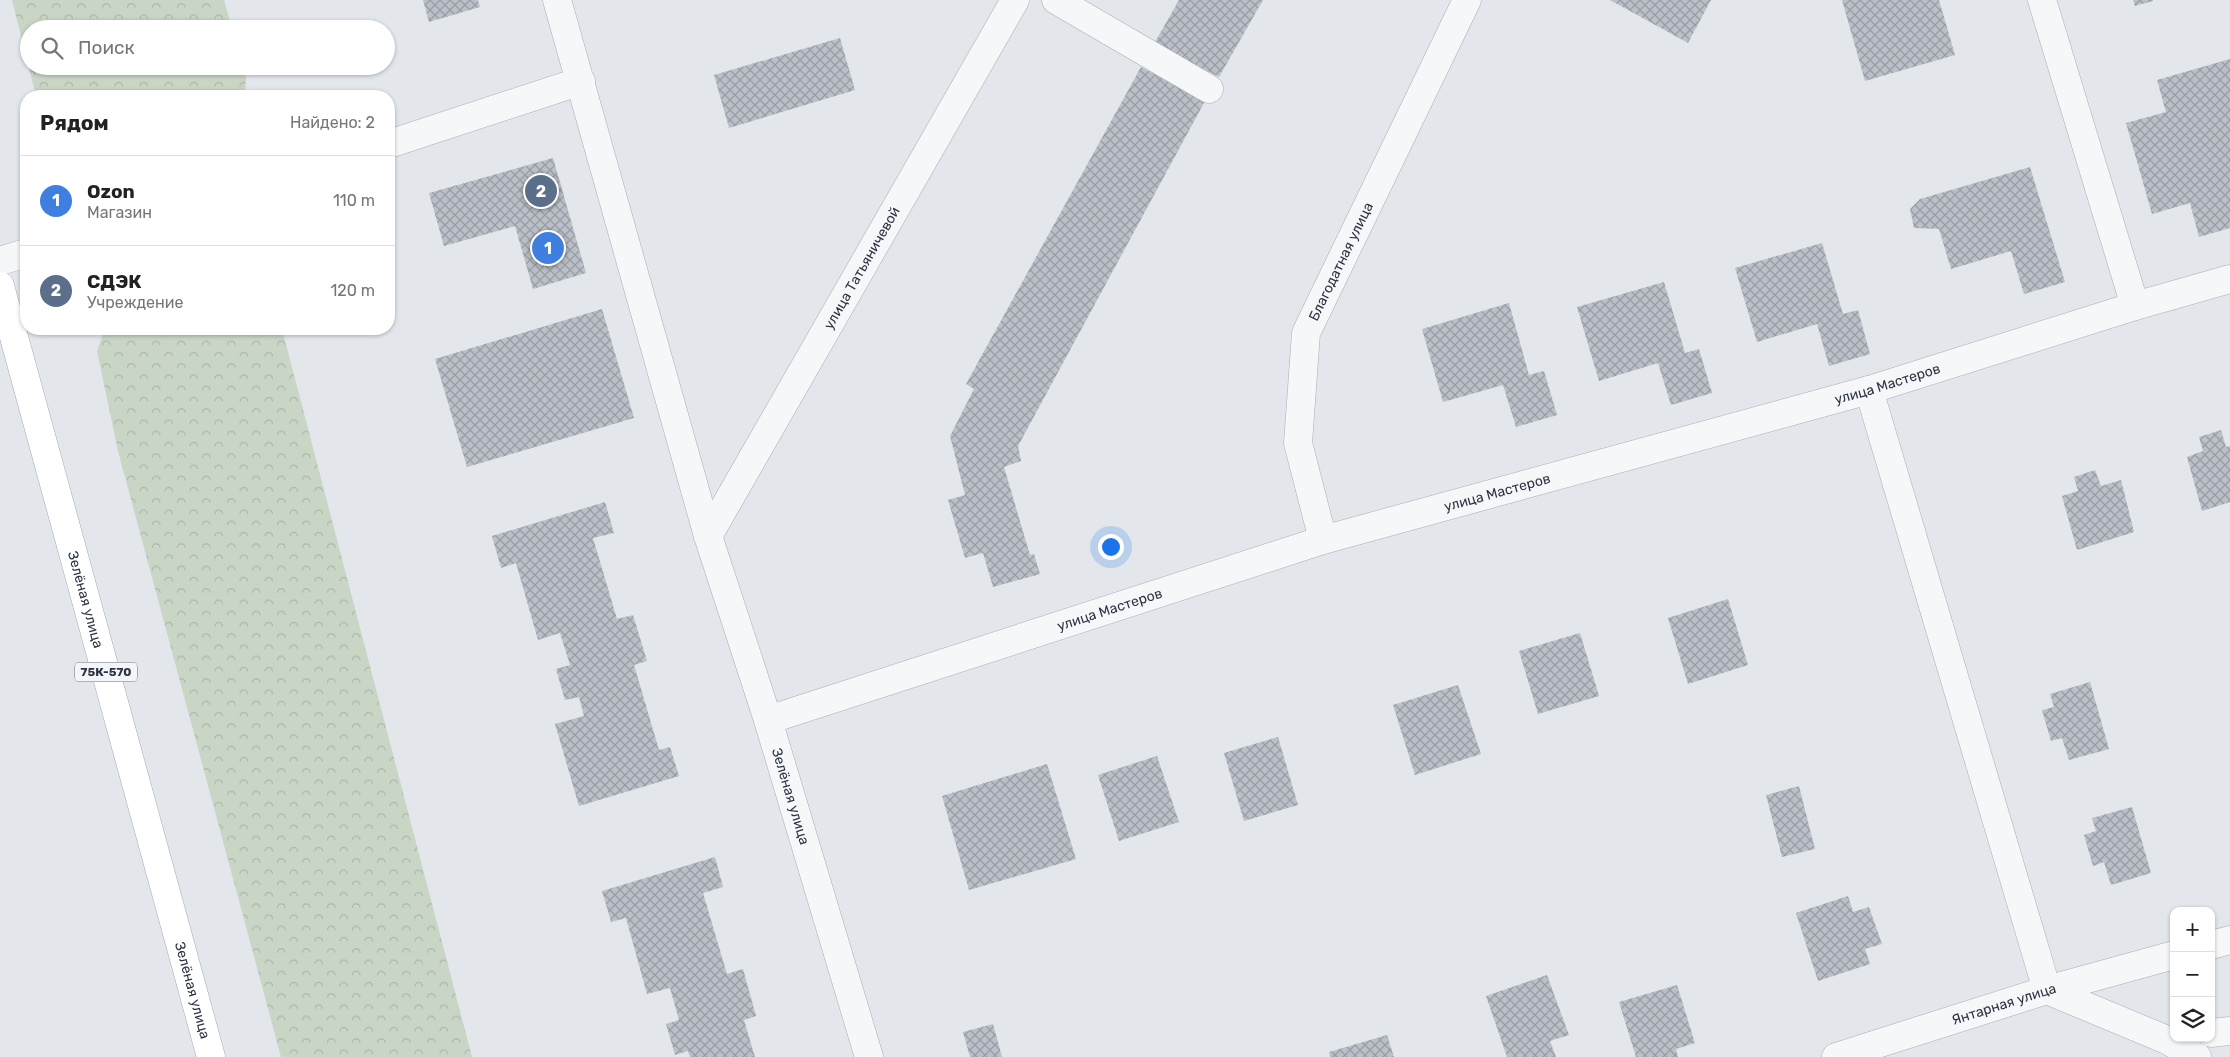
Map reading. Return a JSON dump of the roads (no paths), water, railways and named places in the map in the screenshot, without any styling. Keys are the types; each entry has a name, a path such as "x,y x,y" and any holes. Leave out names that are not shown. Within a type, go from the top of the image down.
{"main road":[{"name":"Зелёная улица","path":"0,286 211,1057"}],"street":[{"name":"Зелёная улица","path":"556,0 581,81 708,536 768,720 869,1057"},
{"name":"улица Татьяничевой","path":"708,536 1015,0"},
{"path":"1056,0 1209,89"},
{"name":"Благодатная улица","path":"1323,540 1298,443 1306,333 1467,0"},
{"path":"2042,0 2135,306"},
{"path":"395,142 581,81"},
{"path":"0,261 20,255"},
{"name":"улица Мастеров","path":"768,720 1323,540 1869,390 2135,306 2230,279"},
{"path":"1869,390 2047,990 2170,1038"},
{"path":"2215,944 2230,940"},
{"name":"Янтарная улица","path":"1836,1057 2047,990 2170,956"},
{"path":"2215,1033 2230,1031"},
{"path":"2176,1042 2197,1057"}],"place":[{"name":"СДЭК","path":"541,191"},
{"name":"Ozon","path":"548,248"}]}
